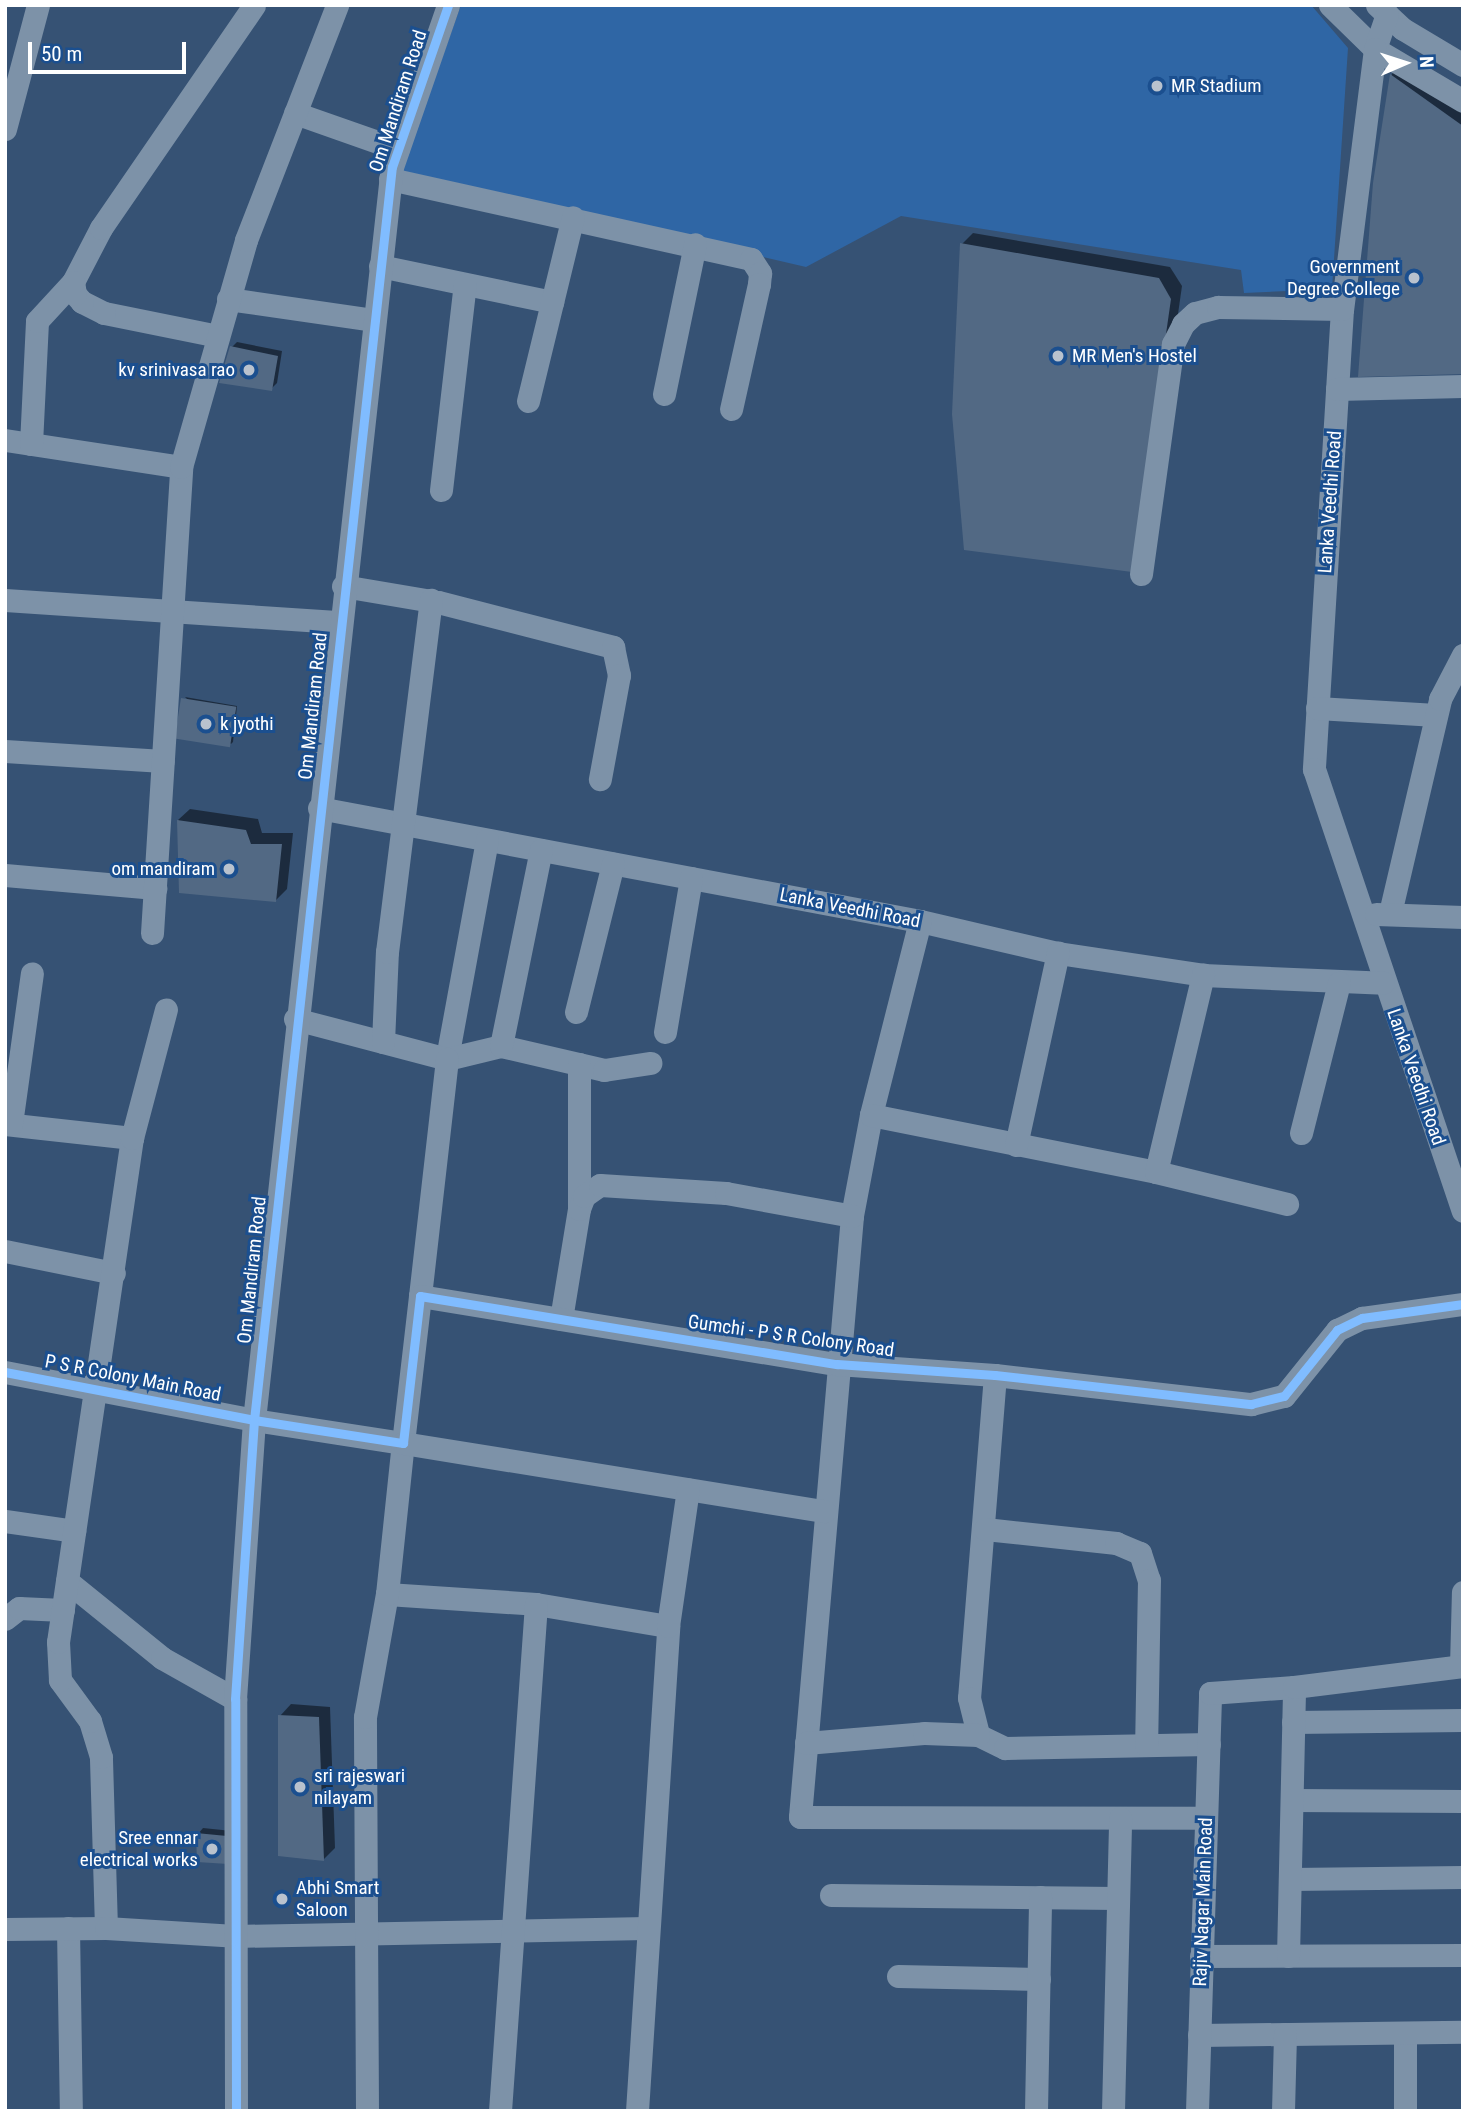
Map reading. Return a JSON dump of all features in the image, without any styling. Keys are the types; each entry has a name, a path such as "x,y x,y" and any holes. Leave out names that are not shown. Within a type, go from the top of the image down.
{"street":[{"path":"5,129 38,5"},
{"path":"32,444 37,320 74,282 101,228 254,5"},
{"path":"152,933 175,610 181,467 246,240 337,5"},
{"name":"Om Mandiram Road","path":"236,2111 235,1699 254,1420 295,1019 390,179 449,5"},
{"path":"1330,5 1375,49 1463,101"},
{"path":"1384,9 1463,65"},
{"name":"Lanka Veedhi Road","path":"1384,9 1375,49 1342,309 1314,769 1383,983 1454,1162 1463,1211"},
{"path":"295,113 398,149"},
{"path":"390,179 695,244 751,259 760,273 732,409"},
{"path":"528,401 573,218"},
{"path":"664,394 695,244"},
{"path":"380,266 552,302"},
{"path":"74,282 75,294 82,302 104,313 218,336"},
{"path":"441,490 465,284"},
{"path":"228,299 374,320"},
{"path":"1140,574 1173,344 1183,324 1195,313 1218,307 1342,309"},
{"path":"1337,389 1463,386"},
{"path":"5,440 181,467"},
{"path":"343,586 431,600 613,647 619,675 600,779"},
{"path":"5,600 340,622"},
{"path":"383,1042 387,952 406,825 431,600"},
{"path":"1391,914 1436,715 1463,655"},
{"path":"1317,708 1436,715"},
{"path":"5,751 163,761"},
{"name":"Lanka Veedhi Road","path":"319,808 920,921 1058,953 1203,975 1383,983"},
{"path":"367,2111 365,1717 387,1594 447,1059 488,840"},
{"path":"501,1046 541,850"},
{"path":"576,1012 613,864"},
{"path":"5,875 155,888"},
{"path":"666,1032 691,878"},
{"path":"1362,914 1463,917"},
{"path":"920,921 871,1115 852,1216 837,1364 800,1817 1206,1818"},
{"path":"1016,1145 1058,953"},
{"path":"32,973 8,1124 132,1138"},
{"path":"1156,1172 1203,975"},
{"path":"1301,1133 1339,983"},
{"path":"106,1928 101,1757 90,1721 60,1680 63,1610 93,1387 114,1273 132,1138 166,1009"},
{"path":"295,1019 447,1059 501,1046 604,1070 650,1063"},
{"path":"561,1319 579,1209 579,1064"},
{"path":"871,1115 1156,1172 1287,1205"},
{"path":"579,1209 591,1189 609,1184 726,1193 852,1216"},
{"path":"5,1251 114,1273"},
{"name":"Gumchi - P S R Colony Road","path":"420,1296 837,1364 995,1375 1251,1404 1284,1396 1337,1330 1362,1318 1463,1304"},
{"name":"P S R Colony Main Road","path":"5,1372 254,1420"},
{"path":"978,1735 970,1698 995,1375"},
{"path":"254,1420 825,1511"},
{"path":"637,2111 646,1928 668,1626 688,1489"},
{"path":"5,1521 74,1531"},
{"path":"985,1529 1116,1543 1140,1553 1149,1580 1146,1745"},
{"path":"67,1581 162,1658 235,1699"},
{"path":"1288,1956 1294,1687 1462,1666 1463,1592"},
{"path":"387,1594 536,1604 668,1626"},
{"path":"500,2111 509,1931 536,1604"},
{"path":"5,1619 19,1608 63,1610"},
{"name":"Rajiv Nagar Main Road","path":"1197,2111 1210,1693 1294,1687"},
{"path":"1293,1722 1463,1720"},
{"path":"806,1743 923,1733 978,1735 1005,1748 1209,1744"},
{"path":"1292,1800 1463,1801"},
{"path":"1113,2111 1120,1818"},
{"path":"1290,1879 1463,1877"},
{"path":"831,1895 1118,1898"},
{"path":"1036,2111 1040,1897"},
{"path":"68,1928 71,2111"},
{"path":"5,1929 106,1928 235,1936 366,1930 646,1928"},
{"path":"1202,1956 1463,1955"},
{"path":"898,1976 1039,1979"},
{"path":"1199,2035 1463,2032"},
{"path":"1405,2033 1405,2111"},
{"path":"1283,2111 1285,2034"}],"shaded area":[{"path":"461,5 1311,5 1348,48 1332,289 1244,293 1241,270 901,216 806,267 401,173"}],"building":[{"name":"Government Degree College","path":"1390,74 1463,126 1463,374 1358,377 1373,183"},
{"name":"MR Men's Hostel","path":"960,243 1159,278 1171,299 1132,572 964,550 952,414"},
{"name":"kv srinivasa rao","path":"230,346 278,356 272,391 219,383"},
{"name":"k jyothi","path":"181,698 236,707 230,747 175,738"},
{"name":"om mandiram","path":"177,820 246,830 251,844 282,844 276,902 179,893"},
{"name":"sri rajeswari nilayam","path":"278,1715 319,1717 324,1861 278,1856"},
{"name":"Sree ennar electrical works","path":"196,1833 227,1836 228,1864 197,1862"}],"cycle path":[{"path":"236,2111 235,1699 254,1420 392,167 448,5"},
{"path":"5,1372 254,1420 403,1443 420,1296 837,1364 995,1375 1251,1404 1284,1396 1337,1330 1362,1318 1463,1304"}],"place":[{"name":"MR Stadium","path":"1157,86"},
{"name":"Government Degree College","path":"1414,278"},
{"name":"MR Men's Hostel","path":"1058,356"},
{"name":"kv srinivasa rao","path":"249,370"},
{"name":"k jyothi","path":"206,724"},
{"name":"om mandiram","path":"229,869"},
{"name":"sri rajeswari nilayam","path":"300,1787"},
{"name":"Sree ennar electrical works","path":"212,1849"},
{"name":"Abhi Smart Saloon","path":"282,1899"}]}
